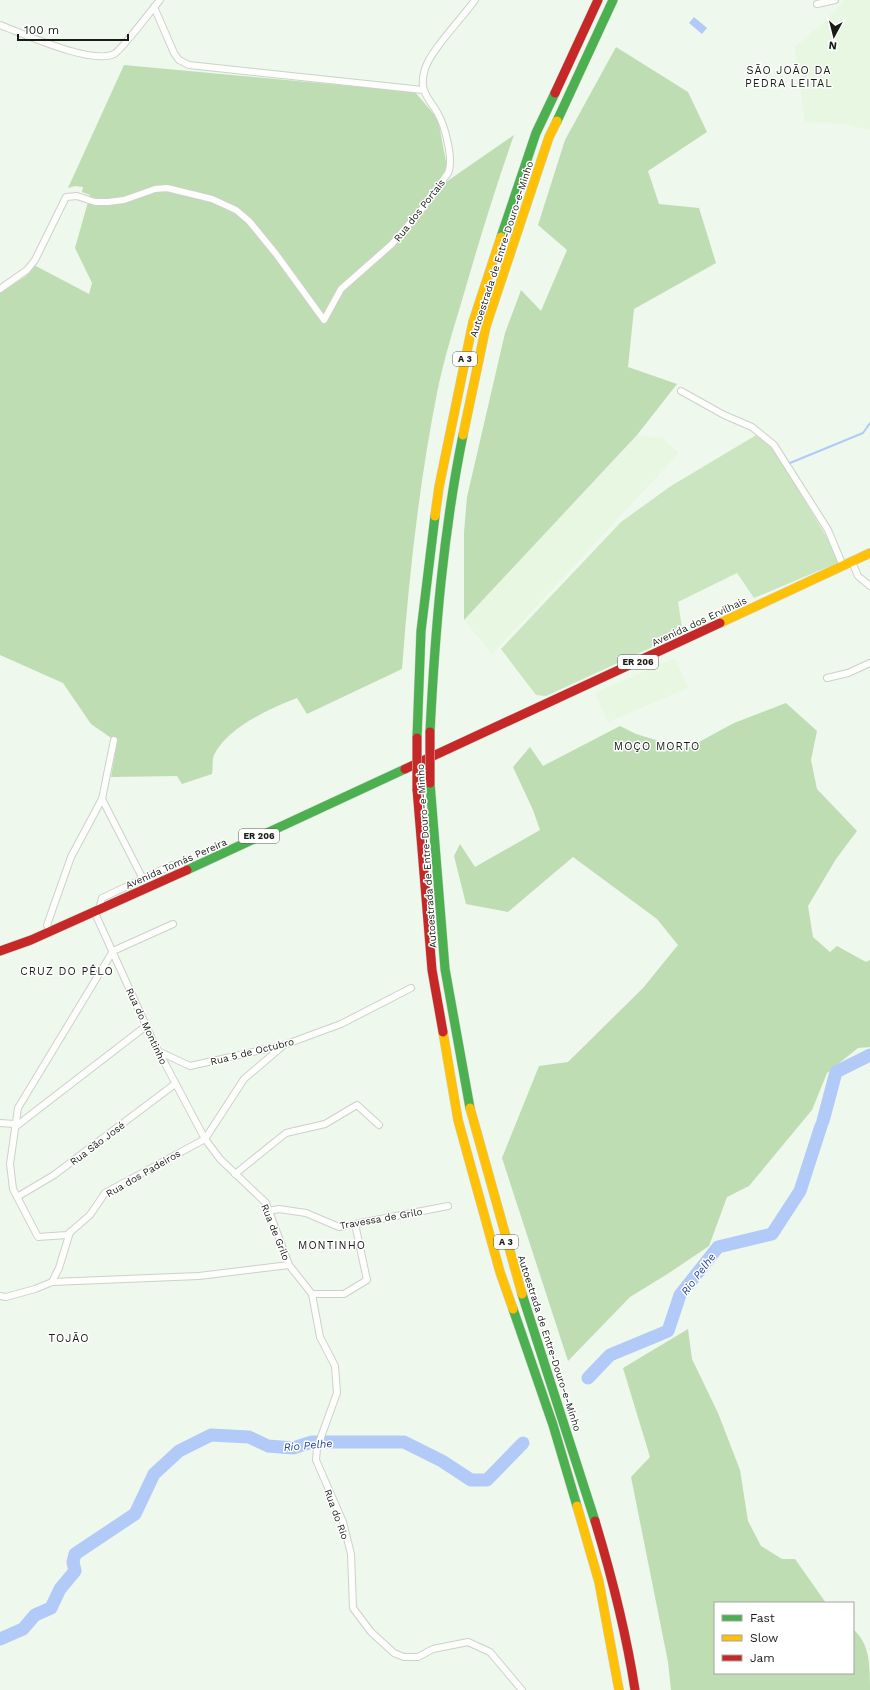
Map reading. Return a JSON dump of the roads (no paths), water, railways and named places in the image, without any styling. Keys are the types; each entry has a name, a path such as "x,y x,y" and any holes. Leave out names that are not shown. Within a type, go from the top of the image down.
{"main road":[{"name":"Autoestrada de Entre-Douro-e-Minho","path":"598,0 536,133 473,322 439,487 421,631 417,738 417,789 432,970 458,1120 500,1272 553,1425 599,1582 619,1690"},
{"name":"Autoestrada de Entre-Douro-e-Minho","path":"613,0 549,136 486,326 452,490 435,633 430,732 430,783 445,969 471,1116 513,1267 565,1423 613,1579 629,1652 634,1690"},
{"name":"ER 206","path":"848,564 870,553"},
{"name":"Avenida dos Ervilhais","path":"424,760 848,564"},
{"name":"Avenida Tomás Pereira","path":"0,951 50,931 186,871 424,760"}],"street":[{"path":"0,26 88,56 104,57 116,54 160,0"},
{"path":"154,7 174,53 179,60 190,65 423,90 423,79 428,62 476,0"},
{"path":"817,4 835,0"},
{"name":"Rua dos Portais","path":"0,289 27,270 35,260 66,197 77,196 94,202 108,202 124,200 155,189 167,188 212,199 236,210 249,221 276,254 324,320 341,289 397,238 426,204 450,168 450,157 441,120 423,90"},
{"path":"681,391 724,415 752,427 765,435 774,445 848,564 858,576 870,586"},
{"path":"827,678 848,673 870,663"},
{"path":"50,931 47,925 71,857 102,799 114,740"},
{"path":"102,799 142,879"},
{"path":"97,910 102,898 172,865 180,866 186,871"},
{"name":"Rua do Montinho","path":"97,910 113,951 146,1026 175,1084 205,1138"},
{"path":"70,1232 67,1235 38,1237 13,1188 10,1164 18,1108 113,951 173,924"},
{"name":"Rua 5 de Octubro","path":"158,1051 190,1066 284,1044 341,1024 411,988"},
{"path":"0,1123 15,1126 146,1026"},
{"path":"205,1138 244,1079 284,1044"},
{"name":"Rua São José","path":"17,1197 54,1175 175,1084"},
{"path":"236,1174 286,1133 325,1124 357,1105 379,1125"},
{"name":"Rua de Grilo","path":"205,1138 220,1159 266,1203 289,1265 312,1294 320,1337 335,1366 337,1393 317,1448"},
{"name":"Rua dos Padeiros","path":"70,1232 90,1214 105,1192 205,1138"},
{"name":"Travessa de Grilo","path":"269,1211 279,1209 306,1213 339,1227 448,1206"},
{"path":"312,1294 344,1294 367,1280 355,1224"},
{"path":"52,1282 59,1268 70,1232"},
{"path":"0,1296 6,1297 35,1290 52,1282 199,1276 289,1265"},
{"name":"Rua do Rio","path":"317,1448 316,1460 343,1522 351,1554 353,1608 370,1632 394,1653 404,1657 418,1657 433,1650 468,1642 490,1652 522,1690"}],"water":[{"path":"694,17 707,28 702,34 689,23"}],"waterway":[{"path":"790,463 863,433 870,423"},
{"name":"Rio Pelhe","path":"823,1121 836,1072 870,1055"},
{"name":"Rio Pelhe","path":"588,1378 610,1355 668,1331 680,1295 718,1247 772,1234 800,1191 821,1126"},
{"name":"Rio Pelhe","path":"0,1639 23,1629 35,1615 51,1608 60,1589 75,1571 73,1562 75,1554 135,1514 154,1474 179,1451 211,1435 249,1437 268,1446 293,1448 312,1442 404,1442 442,1461 471,1480 487,1480 523,1443"}],"district":[{"name":"SÃO JOÃO DA PEDRA LEITAL","path":"789,76"},
{"name":"MOÇO MORTO","path":"657,746"},
{"name":"CRUZ DO PÊLO","path":"67,971"},
{"name":"MONTINHO","path":"332,1245"},
{"name":"TOJÃO","path":"69,1338"}]}
